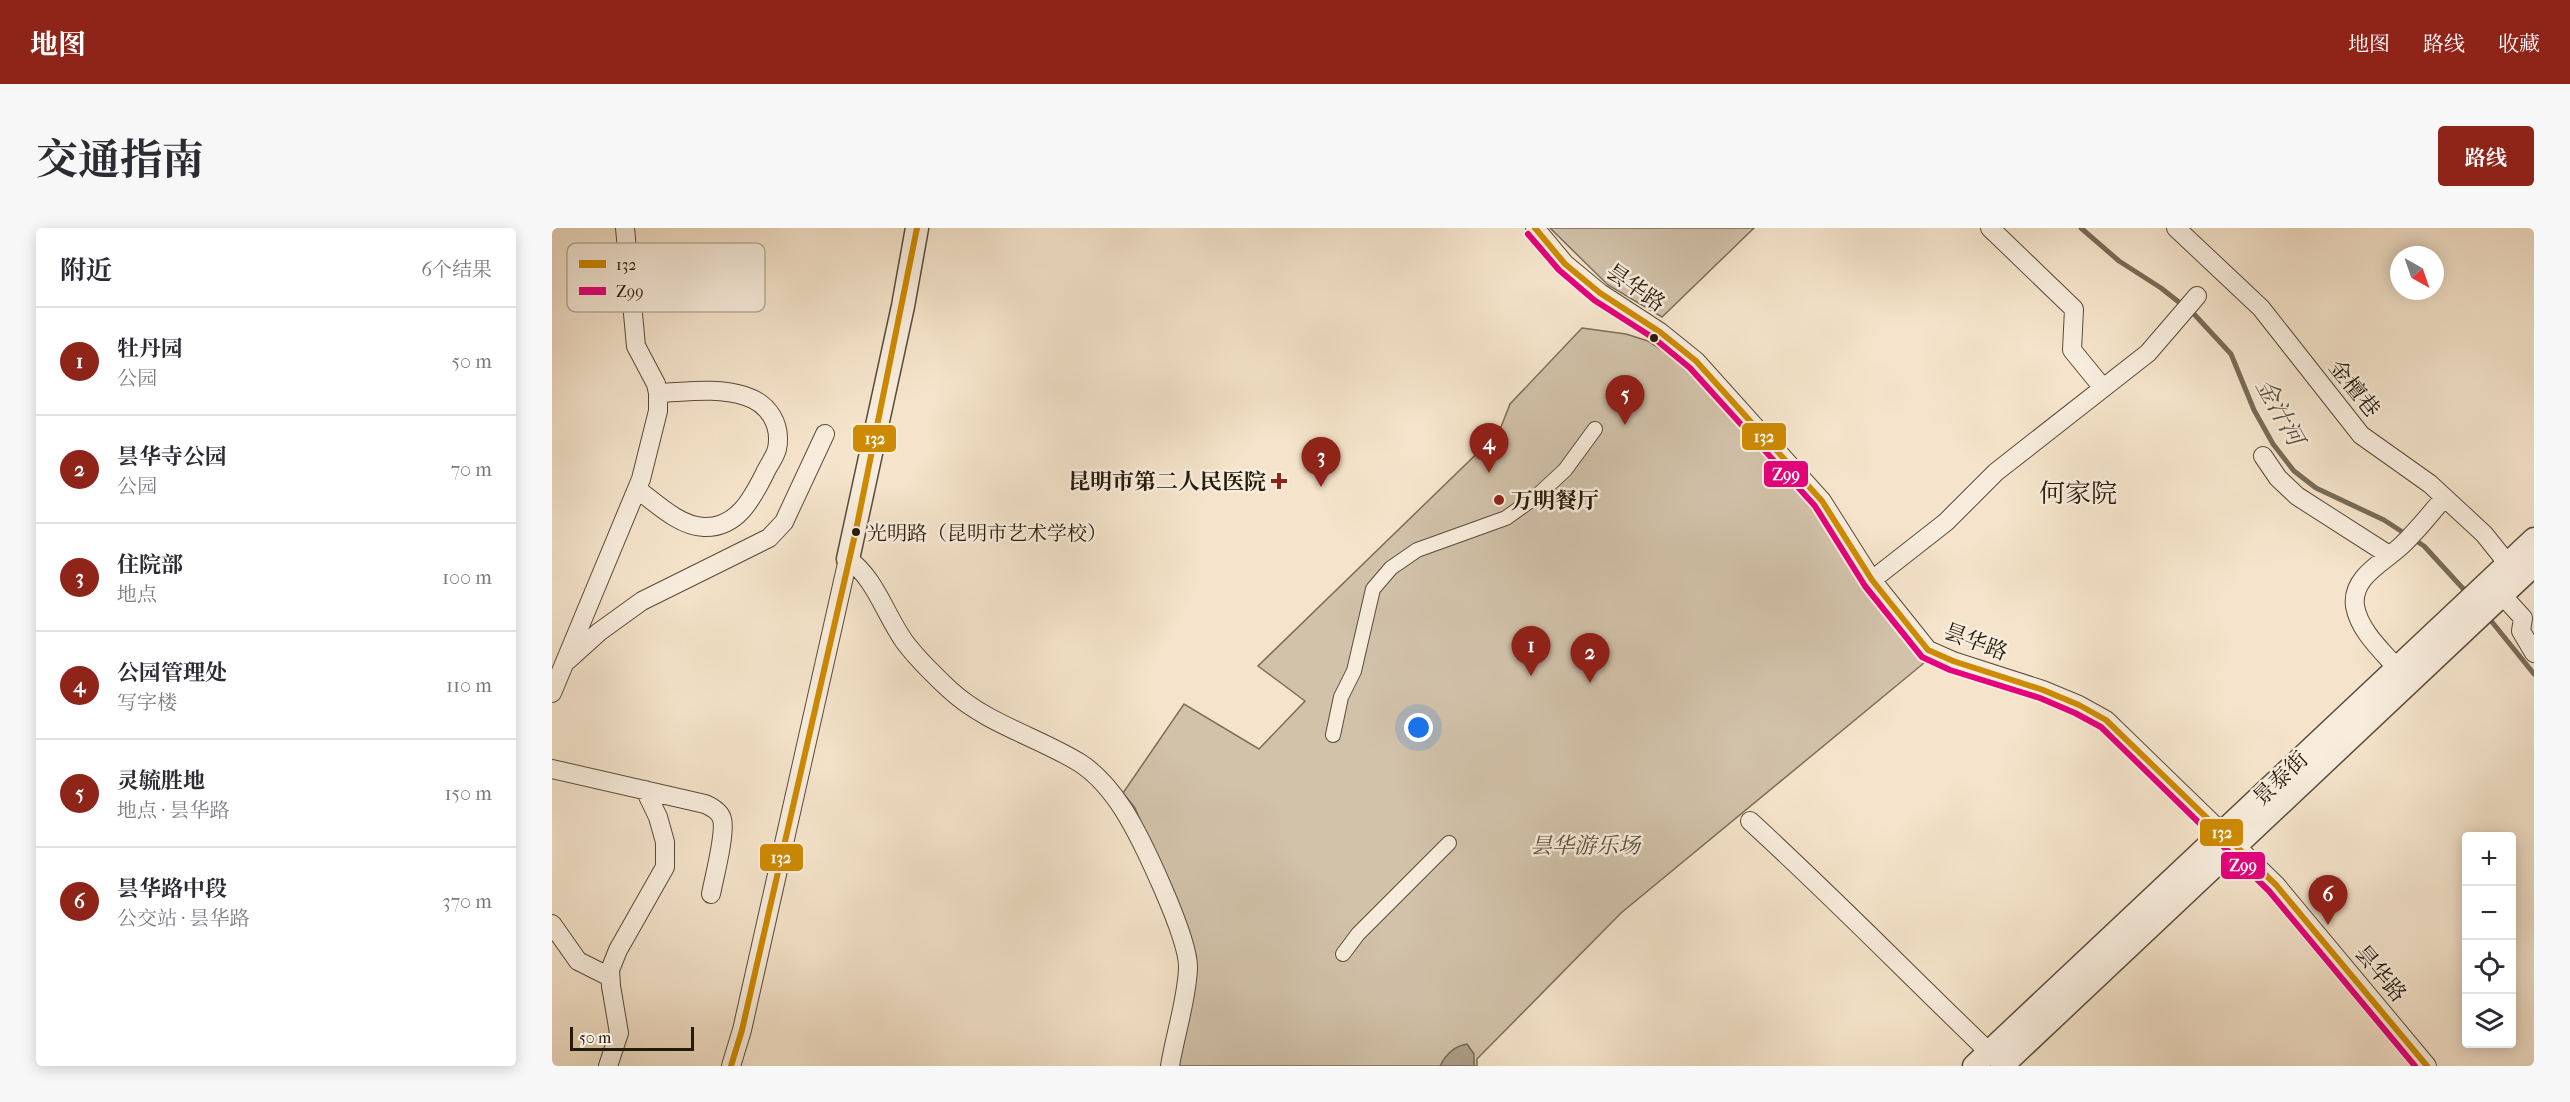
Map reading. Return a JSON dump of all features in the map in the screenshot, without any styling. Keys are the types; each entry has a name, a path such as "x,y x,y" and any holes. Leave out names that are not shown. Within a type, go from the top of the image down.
{"street":[{"path":"625,228 626,243"},
{"path":"731,1066 848,559 903,306 917,228"},
{"name":"昙华路","path":"1535,228 1565,264 1600,293 1660,332 1696,361 1822,501 1872,580 1928,650 1953,661 2043,690 2079,705 2106,720 2276,885 2427,1066"},
{"path":"1990,228 2074,309 2072,350 2103,388"},
{"name":"金檀巷","path":"2176,228 2261,308 2361,435 2430,484 2484,534 2519,562"},
{"name":"金檀巷","path":"2191,228 2272,305 2367,425 2441,480 2493,531 2519,562"},
{"path":"1872,580 1946,522 1996,472 2148,353 2197,296"},
{"path":"552,693 637,489 658,411 658,393 636,346 633,312"},
{"path":"637,489 686,522 703,527 722,525 735,517 752,499 777,449 776,424 772,416 767,408 745,396 719,391 658,393"},
{"path":"1333,735 1341,697 1354,671 1373,589 1391,568 1417,550 1506,518 1538,495 1565,470 1595,429"},
{"path":"562,665 599,632 642,600 769,538 784,522 825,434"},
{"path":"2263,456 2278,478 2297,496 2394,552"},
{"path":"2396,668 2363,627 2355,605 2360,585 2376,564 2394,552 2416,531 2444,498"},
{"name":"景泰街","path":"2228,839 2396,668 2456,625 2494,594 2534,539"},
{"path":"848,559 866,575 905,642 952,692 978,712 1082,764 1105,785 1123,809 1177,923 1186,954 1187,974 1170,1066"},
{"path":"2494,594 2523,618 2521,631 2534,653"},
{"name":"景泰街","path":"1988,1061 2456,625"},
{"path":"552,769 705,804 722,818 723,829 711,894"},
{"path":"608,1066 618,1033 610,970 618,950 664,867 665,842 658,817 645,790"},
{"path":"1750,821 1836,900 1988,1061"},
{"path":"1343,954 1358,934 1449,843"},
{"path":"552,924 578,961 610,977"}],"green space":[{"path":"1550,228 1754,228 1662,317 1608,285"},
{"name":"昙华游乐场","path":"1582,328 1626,334 1648,341 1673,357 1716,395 1820,512 1832,540 1924,663 1621,913 1477,1059 1477,1066 1173,1066 1196,955 1135,808 1123,793 1184,704 1259,749 1305,701 1258,666 1499,432 1510,404"}],"shaded area":[{"path":"1467,1044 1474,1054 1474,1066 1440,1066 1451,1051"}],"waterway":[{"name":"金汁河","path":"2081,228 2119,261 2161,288 2194,314 2231,354 2254,410 2273,444 2294,471 2316,488 2384,520 2424,546 2468,594"},
{"name":"金汁河","path":"2488,617 2534,674"}],"transit line":[{"name":"132","path":"731,1066 742,1030 856,530 917,228"},
{"name":"132","path":"1535,228 1565,264 1600,293 1660,332 1696,361 1822,501 1872,580 1928,650 1953,661 2043,690 2079,705 2106,720 2276,885 2427,1066"},
{"name":"Z99","path":"1528,234 1559,270 1594,300 1655,339 1690,368 1815,506 1865,586 1922,657 1950,670 2040,698 2101,727 2269,891 2415,1066"}],"place":[{"name":"灵毓胜地","path":"1625,425"},
{"name":"公园管理处","path":"1489,473"},
{"name":"昆明市第二人民医院","path":"1279,481"},
{"name":"住院部","path":"1321,487"},
{"name":"万明餐厅","path":"1499,500"},
{"name":"光明路（昆明市艺术学校）","path":"856,532"},
{"name":"牡丹园","path":"1531,676"},
{"name":"昙华寺公园","path":"1590,683"},
{"name":"昙华路中段","path":"2328,925"}],"district":[{"name":"何家院","path":"2078,493"}]}
